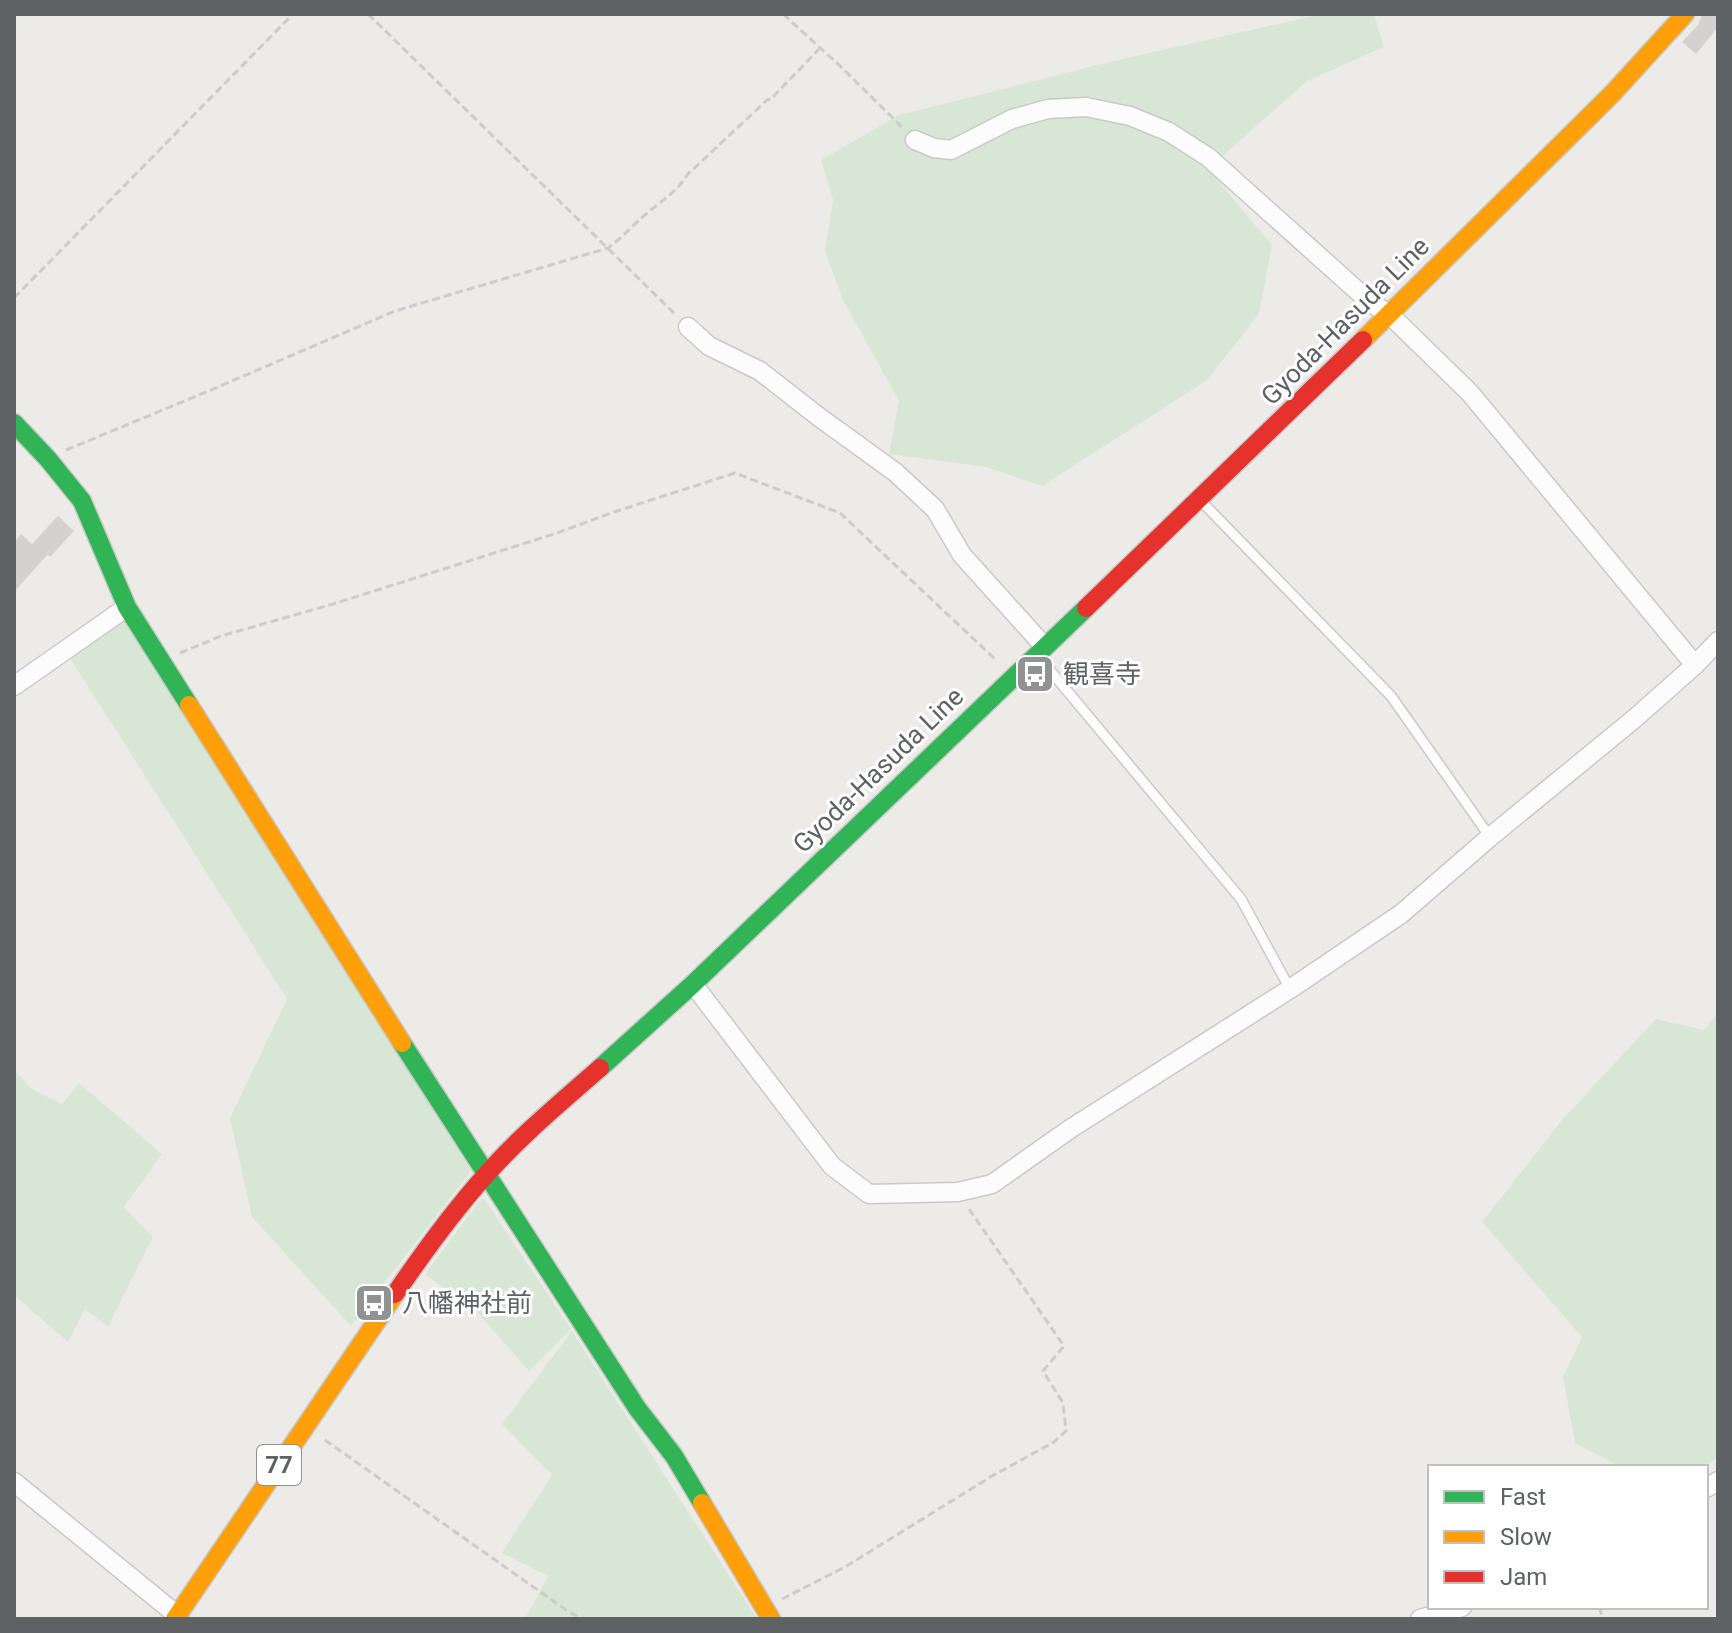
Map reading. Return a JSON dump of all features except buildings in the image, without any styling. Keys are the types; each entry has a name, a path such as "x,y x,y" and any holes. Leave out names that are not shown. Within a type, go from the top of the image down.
{"main road":[{"name":"Gyoda-Hasuda Line","path":"176,1617 418,1260 486,1175 527,1133 693,984 1199,499 1613,93 1685,14"},
{"path":"14,423 82,501 127,607 486,1175 637,1408 674,1456 768,1614"}],"street":[{"path":"915,140 934,148 951,150 1012,119 1048,109 1086,107 1130,116 1169,132 1208,157 1371,303 1389,314 1470,393 1695,665"},
{"path":"688,327 709,346 760,371 895,472 935,509 962,555 1040,650"},
{"path":"14,686 127,607"},
{"path":"693,984 832,1166 869,1194 958,1192 992,1184 1070,1129 1290,989 1401,914 1634,719 1718,641"},
{"path":"14,1482 176,1617"},
{"path":"1420,1619 1455,1609"}],"lane":[{"path":"1199,499 1391,696 1490,837"},
{"path":"1040,650 1241,899 1290,989"}],"path":[{"path":"14,298 293,14"},
{"path":"368,14 688,327"},
{"path":"783,14 915,140"},
{"path":"48,459 395,311 608,248 680,187 687,175 771,99 820,48"},
{"path":"161,661 221,636 554,534 735,473 840,513 1013,676"},
{"path":"768,1614 992,1476 1054,1442 1066,1431 1063,1403 1043,1371 1064,1346 958,1192"},
{"path":"305,1426 582,1619"}],"green space":[{"path":"1322,14 1374,14 1384,47 1307,81 1208,169 1272,245 1259,314 1206,381 1042,486 986,467 889,454 899,401 843,300 825,251 833,200 821,160 899,115 1105,63"},
{"path":"126,620 471,1171 351,1326 252,1217 230,1118 287,999 68,655"},
{"path":"1718,1013 1718,1457 1706,1465 1617,1465 1575,1443 1563,1377 1582,1337 1482,1222 1562,1120 1656,1019 1704,1030"},
{"path":"14,1070 33,1090 62,1104 79,1083 162,1154 124,1207 153,1237 108,1327 85,1309 68,1342 14,1295"},
{"path":"484,1199 571,1329 529,1371 475,1310 425,1274"},
{"path":"572,1331 757,1619 525,1619 548,1576 502,1553 552,1475 502,1424"}],"traffic: fast":[{"path":"14,423 82,501 127,607 189,705"},
{"path":"600,1068 693,984 1086,608"},
{"path":"402,1043 637,1408 674,1456 702,1503"}],"traffic: slow":[{"path":"1363,340 1613,93 1685,14"},
{"path":"189,705 402,1043"},
{"path":"175,1619 395,1294"},
{"path":"702,1503 771,1619"}],"traffic: jam":[{"path":"1086,608 1363,340"},
{"path":"395,1294 460,1205 497,1162 600,1068"}],"place":[{"name":"観喜寺","path":"1035,674"},
{"name":"八幡神社前","path":"374,1303"}]}
